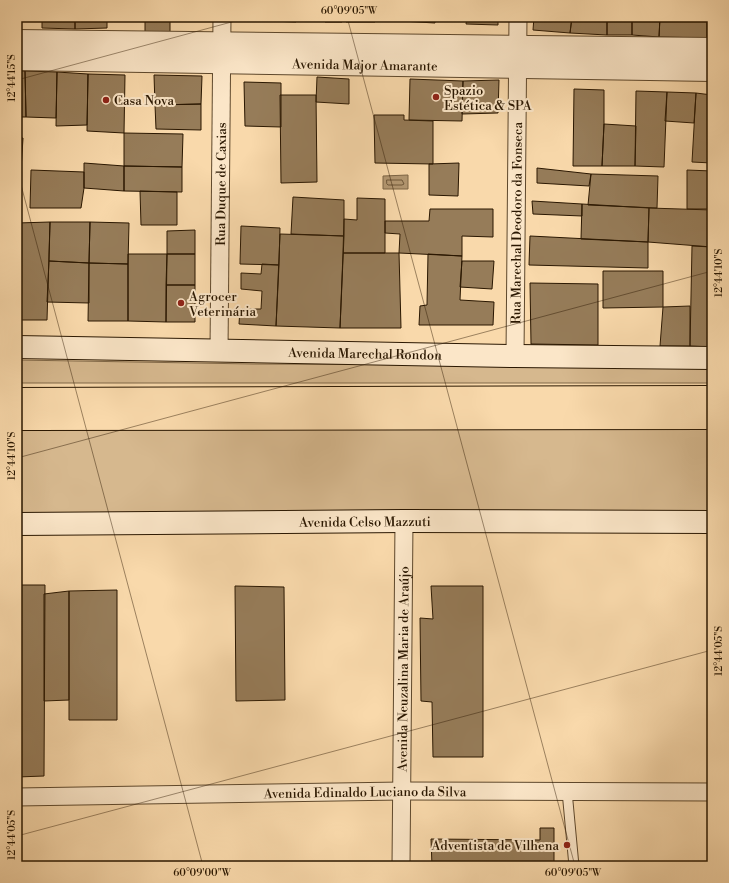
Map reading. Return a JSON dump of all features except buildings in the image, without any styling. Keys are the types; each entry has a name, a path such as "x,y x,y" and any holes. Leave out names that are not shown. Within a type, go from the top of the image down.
{"highway":[{"path":"17,399 712,397"},
{"path":"17,419 712,418"}],"main road":[{"name":"Avenida Major Amarante","path":"17,41 222,53"},
{"name":"Avenida Major Amarante","path":"17,59 222,53 517,56 712,49"},
{"name":"Avenida Major Amarante","path":"517,56 712,70"},
{"name":"Avenida Marechal Rondon","path":"17,347 712,358"},
{"name":"Avenida Celso Mazzuti","path":"17,524 404,521 712,522"}],"street":[{"name":"Rua Duque de Caxias","path":"219,351 222,17"},
{"name":"Rua Marechal Deodoro da Fonseca","path":"515,356 518,17"},
{"name":"Avenida Neuzalina Maria de Araújo","path":"401,866 404,521"},
{"name":"Avenida Edinaldo Luciano da Silva","path":"17,797 402,791 712,792"}],"lane":[{"path":"567,791 574,866"}],"shaded area":[{"path":"17,360 253,364 712,366 712,383 17,383"},
{"path":"712,428 712,515 17,515 17,429"}],"water":[{"path":"408,175 408,189 383,189 383,176"}],"place":[{"name":"Spazio Estética & SPA","path":"436,97"},
{"name":"Casa Nova","path":"106,100"},
{"name":"Agrocer Veterinária","path":"181,303"},
{"name":"Adventista de Vilhena","path":"567,845"}]}
